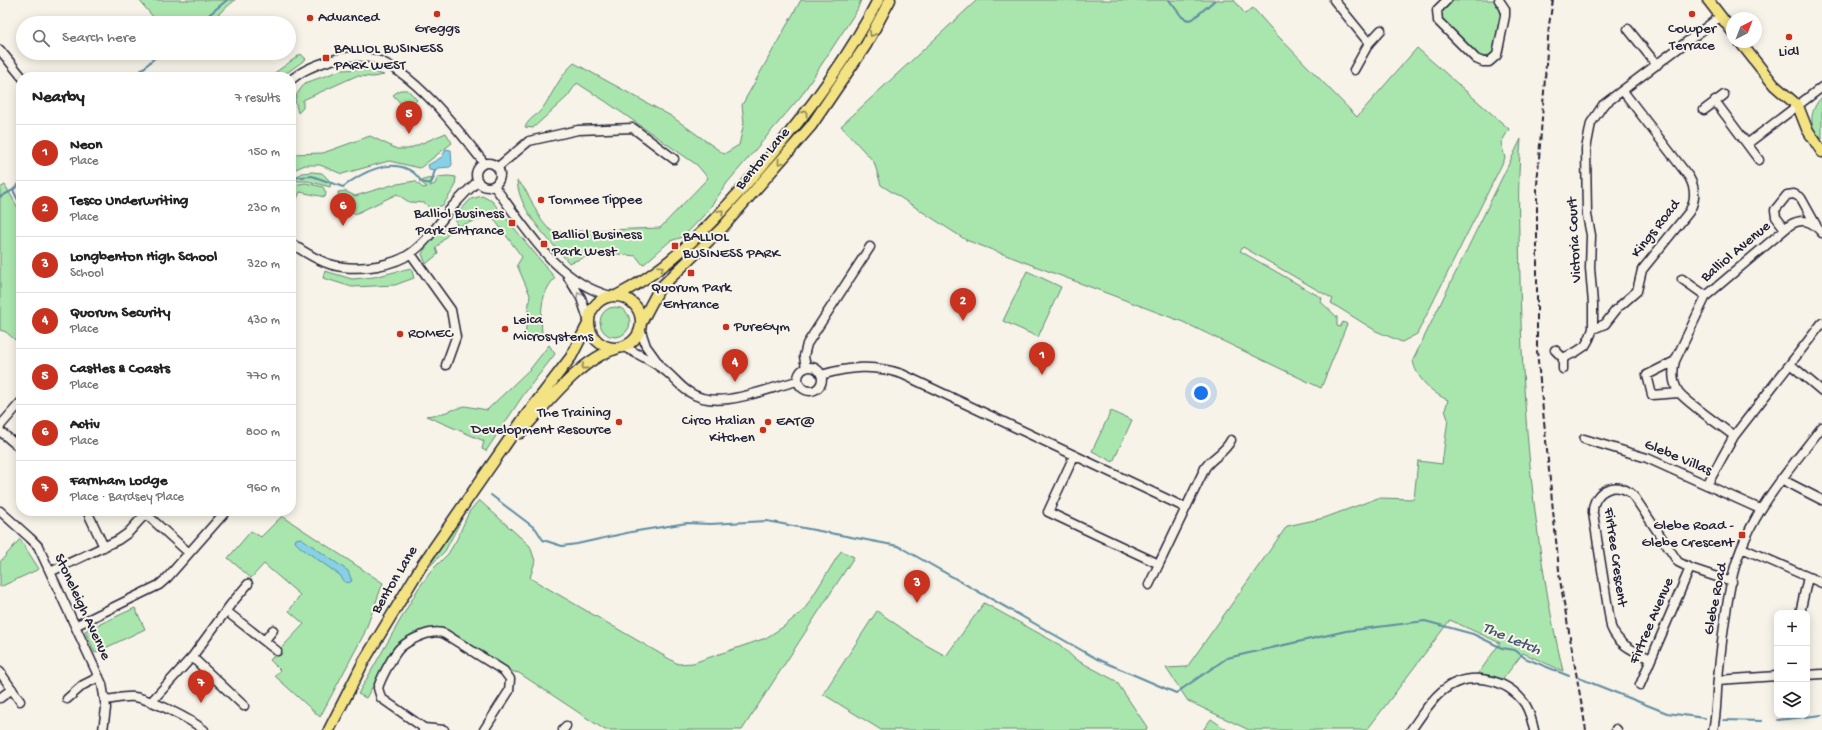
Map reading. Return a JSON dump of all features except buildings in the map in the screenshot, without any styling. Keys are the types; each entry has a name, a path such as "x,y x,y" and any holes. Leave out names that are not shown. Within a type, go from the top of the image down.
{"main road":[{"name":"Benton Lane","path":"613,296 641,282 681,252 741,191 822,91 856,40 878,0"},
{"name":"Benton Lane","path":"641,326 653,297 662,286 697,254 722,228 811,126 862,52 890,0"},
{"path":"1708,0 1726,23"},
{"path":"1745,48 1774,85 1798,106 1807,129 1822,152"},
{"path":"613,296 625,298 633,304 638,311 641,326 633,341 621,348 605,346 596,341 591,334 588,322 592,310 597,303 613,296"},
{"name":"Benton Lane","path":"329,730 364,661 407,587 450,521 499,455 530,409 571,357 588,322"},
{"name":"Benton Lane","path":"499,455 584,367 601,354 621,348"}],"street":[{"path":"1334,0 1369,43"},
{"path":"1447,0 1437,10 1438,21 1476,59 1486,62 1492,61 1497,55 1505,16 1504,9 1499,0"},
{"name":"Victoria Court","path":"1563,358 1576,352 1584,346 1593,329 1594,304 1590,268 1591,235 1586,215 1586,149 1590,123 1603,106 1721,16"},
{"path":"1628,29 1657,65"},
{"path":"1354,70 1369,43 1381,30"},
{"path":"0,50 18,72"},
{"path":"296,77 316,66 338,58 360,56 375,59 391,67 422,92 448,118 484,163 494,164 498,167 501,176 500,180 494,186 487,187 478,181"},
{"path":"1747,144 1822,87"},
{"name":"Kings Road","path":"1619,308 1637,291 1642,270 1689,212 1695,194 1689,176 1622,91"},
{"path":"1704,110 1724,95"},
{"path":"1715,102 1760,160"},
{"path":"498,167 529,141 578,130 633,128 674,159"},
{"path":"478,181 477,171 484,163"},
{"path":"296,246 322,262 345,269 385,265 411,254 429,236 453,206 478,181"},
{"path":"494,186 533,237 565,274 581,298 588,322"},
{"name":"Balliol Avenue","path":"1785,229 1776,217 1775,210 1778,204 1787,195 1794,194 1800,198 1822,233"},
{"name":"Balliol Avenue","path":"1679,393 1673,382 1672,372 1675,361 1706,296 1796,221 1804,220 1816,225"},
{"path":"806,368 804,356 807,344 870,247"},
{"path":"411,254 451,310 456,337 446,365"},
{"path":"565,274 594,291 613,296"},
{"name":"Balliol Avenue","path":"1682,279 1706,296"},
{"name":"Victoria Court","path":"1593,329 1605,324 1619,308"},
{"path":"1707,485 1734,436 1822,323"},
{"path":"641,326 646,346 664,370 688,391 698,397 709,400 720,400 738,397 798,381"},
{"path":"621,348 664,370"},
{"path":"1555,350 1563,358 1563,369"},
{"path":"1675,361 1647,374 1652,395 1679,393 1734,436"},
{"path":"1790,364 1822,390"},
{"path":"821,375 860,367 880,368 894,371 1186,508"},
{"path":"806,368 815,369 821,375 820,386 812,391 803,389 798,381 800,372 806,368"},
{"path":"0,426 16,408"},
{"name":"Glebe Road","path":"1713,730 1718,680 1732,582 1742,548 1760,509 1781,479 1822,427"},
{"path":"0,431 16,445"},
{"name":"Glebe Villas","path":"1584,439 1647,458 1760,509"},
{"path":"1149,585 1205,468 1211,460 1226,449 1231,440"},
{"path":"1074,456 1048,512 1159,564"},
{"path":"1781,479 1822,500"},
{"name":"Firtree Crescent","path":"1651,659 1623,645 1611,627 1592,513 1593,504 1598,495 1613,487 1623,488 1635,498 1676,559 1681,564 1732,582"},
{"name":"Stoneleigh Avenue","path":"0,511 35,543 99,677 106,700 106,716 102,730"},
{"path":"89,516 104,547"},
{"path":"50,572 104,547 128,533 143,516"},
{"path":"151,516 189,553"},
{"path":"75,626 154,589 167,578 222,516"},
{"path":"1742,548 1822,584"},
{"name":"Firtree Avenue","path":"1640,685 1690,568"},
{"path":"1801,610 1808,577"},
{"path":"151,702 192,657 248,584"},
{"path":"226,611 265,640 276,651"},
{"path":"265,640 273,630"},
{"path":"444,730 439,728 423,729 381,698 378,688 400,648 425,634 435,631 445,634 504,672 510,679 510,690 484,730"},
{"path":"192,657 244,706"},
{"path":"0,672 20,701"},
{"path":"1810,675 1822,674"},
{"path":"1718,680 1774,676"},
{"path":"67,699 83,685 99,677"},
{"path":"1411,730 1440,692 1460,682 1479,679 1500,683 1514,692 1529,711 1534,730"},
{"path":"0,698 12,689"},
{"path":"106,700 132,697 151,702 187,719 204,730"}],"green space":[{"path":"139,0 235,0 216,16 152,16"},
{"path":"801,0 861,0 857,10 801,96 727,183 707,212 683,237 670,241 643,265 636,256 600,252 569,263 529,215 519,193 517,181 526,192 542,221 553,232 660,228 708,178 697,165 577,83 567,97 533,128 525,127 529,121 542,109 569,68 574,63 671,116 724,154 739,145 744,123 742,105"},
{"path":"977,0 1234,0 1245,14 1253,8 1276,34 1357,117 1417,48 1509,129 1501,143 1505,158 1417,334 1402,342 1376,331 1331,303 1333,299 1243,247 1240,251 1322,298 1321,302 1337,317 1337,326 1340,327 1343,322 1347,324 1321,388 1183,322 966,240 881,185 874,162 841,126"},
{"path":"1453,0 1494,0 1502,11 1495,53 1490,57 1480,56 1443,21 1441,14 1443,9"},
{"path":"301,54 306,59 288,72 276,72 293,60 296,60 296,58"},
{"path":"364,69 384,75 373,77 356,76 303,100 303,108 298,113 296,97 305,83 342,70"},
{"path":"400,90 408,90 417,100 404,107 393,95"},
{"path":"1822,97 1822,139 1814,129 1812,118 1815,107"},
{"path":"446,133 452,143 420,168 389,161 342,174 320,165 305,165 296,169 296,154 323,153 370,136 397,149 408,149"},
{"path":"1521,139 1519,225 1523,377 1531,476 1537,525 1544,574 1563,671 1523,653 1503,679 1478,674 1500,643 1450,620 1367,730 1249,730 1188,701 1166,668 1187,667 1287,526 1324,518 1378,498 1414,499 1418,461 1442,464 1448,419 1445,410 1448,400 1436,394 1421,379 1414,366 1413,360"},
{"path":"301,173 322,173 331,182 330,187 308,181 296,181 296,178"},
{"path":"435,177 430,186 435,184 438,177 456,177 455,187 443,205 431,210 425,203 409,202 397,194 355,214 339,203 338,192 345,191 355,196 392,185 415,181 423,188 427,187 419,181"},
{"path":"306,183 323,187 326,193 325,197 300,192 296,201 296,184"},
{"path":"5,185 16,204 16,341 6,332 0,330 0,188"},
{"path":"482,196 492,201 555,278 546,291 542,305 542,336 525,336 530,295 517,265 522,257 491,215 457,227 455,216 471,199"},
{"path":"446,229 450,232 436,248 438,254 426,264 422,254 424,250 435,236"},
{"path":"411,268 414,278 395,285 352,287 323,278 325,271 352,279 374,277"},
{"path":"1027,271 1061,287 1038,337 1003,321"},
{"path":"615,307 626,311 630,322 626,333 615,337 604,333 600,322 604,311"},
{"path":"549,345 555,354 524,394 486,451 482,449 484,441 426,416 440,414 465,406 487,410 531,368"},
{"path":"1111,411 1132,420 1113,462 1092,451"},
{"path":"479,500 530,546 535,561 530,578 678,664 693,663 766,638 783,627 804,610 841,551 854,557 742,730 605,730 519,673 510,671 445,630 436,628 423,631 394,649 366,698 358,694 418,589 432,570 448,554 457,539 469,512"},
{"path":"466,511 445,551 425,571"},
{"path":"282,516 383,583 364,634 320,717 275,676 280,670 270,660 304,624 289,611 300,595 264,564 251,578 228,558 251,531 261,537"},
{"path":"20,539 39,569 0,587 0,562"},
{"path":"984,603 1060,645 1075,659 1116,681 1147,727 1146,730 881,730 823,694 877,611 926,645 946,656"},
{"path":"135,608 145,629 95,653 85,631"},
{"path":"1211,719 1227,730 1203,730"}],"water":[{"path":"446,149 451,150 452,165 450,167 438,168 435,170 429,169 428,165 442,157"},
{"path":"301,538 348,571 352,581 348,583 343,581 341,576 300,547 295,542 296,539"}],"waterway":[{"path":"208,16 227,0"},
{"path":"1169,0 1182,17 1188,20 1193,19 1215,0"},
{"path":"139,72 152,60"},
{"path":"296,178 312,176 343,187 358,177 377,168 396,166 405,168 414,173 421,181 425,183 431,183 435,170"},
{"path":"0,197 16,187"},
{"path":"13,190 16,196"},
{"path":"491,495 536,529 543,540 562,546 631,532 687,523 710,524 767,521 898,546 1097,659 1176,693 1227,658 1346,631 1425,621 1473,634 1502,648 1515,650 1525,658 1569,676"},
{"name":"The Letch","path":"1579,678 1667,713 1705,718"},
{"name":"The Letch","path":"1778,720 1822,715"},
{"name":"The Letch","path":"1724,720 1762,721"}],"railway":[{"path":"1553,0 1549,25 1537,185 1537,351 1560,580 1586,730"}],"place":[{"name":"Greggs","path":"437,14"},
{"name":"Cowper Terrace","path":"1692,14"},
{"name":"Advanced","path":"310,18"},
{"name":"Lidl","path":"1789,37"},
{"name":"BALLIOL BUSINESS PARK WEST","path":"326,58"},
{"name":"Castles & Coasts","path":"409,134"},
{"name":"Tommee Tippee","path":"541,200"},
{"name":"Balliol Business Park Entrance","path":"512,223"},
{"name":"Activ","path":"343,226"},
{"name":"Balliol Business Park West","path":"544,244"},
{"name":"BALLIOL BUSINESS PARK","path":"675,246"},
{"name":"Quorum Park Entrance","path":"691,273"},
{"name":"Tesco Underwriting","path":"963,321"},
{"name":"PureGym","path":"726,327"},
{"name":"Leica Microsystems","path":"505,329"},
{"name":"ROMEC","path":"400,334"},
{"name":"Neon","path":"1042,375"},
{"name":"Quorum Security","path":"735,382"},
{"name":"The Training Development Resource","path":"619,422"},
{"name":"EAT@","path":"768,422"},
{"name":"Circo Italian Kitchen","path":"763,430"},
{"name":"Glebe Road - Glebe Crescent","path":"1742,535"},
{"name":"Longbenton High School","path":"917,603"},
{"name":"Farnham Lodge","path":"201,703"}]}
